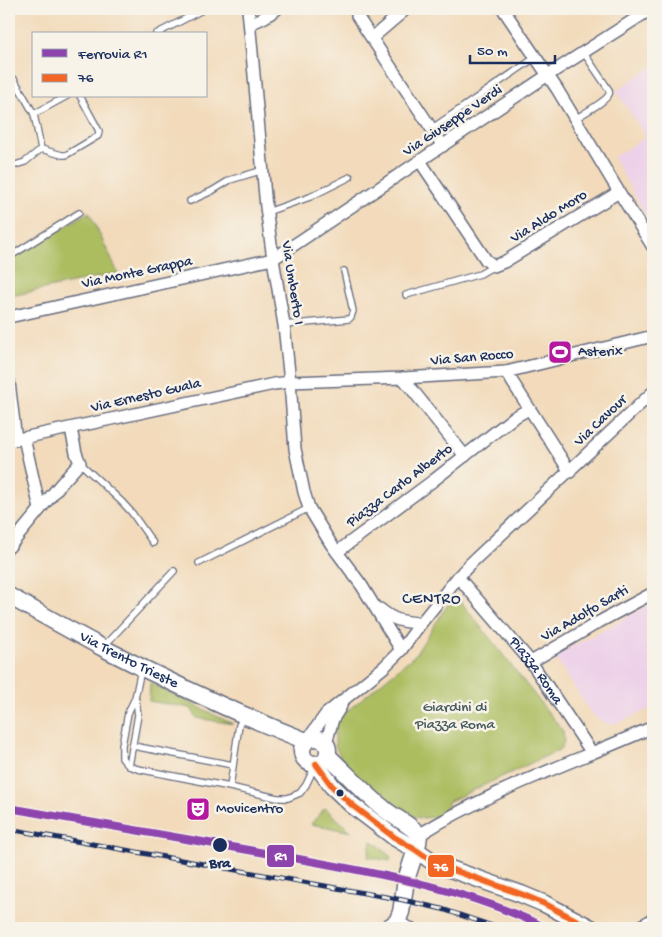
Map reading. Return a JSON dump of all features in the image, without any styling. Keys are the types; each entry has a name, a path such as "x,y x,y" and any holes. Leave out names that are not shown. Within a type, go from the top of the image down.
{"main road":[{"name":"Via Trento Trieste","path":"9,596 142,668 245,719 305,744 305,760 308,762 323,754"},
{"path":"305,744 316,737 323,740 323,754 332,786 352,805 394,837 403,854 406,866 406,880"},
{"path":"323,754 389,813 414,828 418,842 436,864 521,894 591,928"},
{"path":"394,837 418,842"},
{"path":"398,926 406,880 418,842"}],"street":[{"name":"Via Umberto I","path":"248,9 267,212 284,325 295,449 309,508 337,552"},
{"path":"250,24 277,9"},
{"path":"372,38 406,9"},
{"path":"503,9 548,75 653,247"},
{"name":"Via Giuseppe Verdi","path":"273,259 548,75 651,9"},
{"path":"357,16 443,146"},
{"path":"420,162 486,260 494,266"},
{"name":"Via Aldo Moro","path":"494,266 504,262 619,192"},
{"name":"Via Monte Grappa","path":"9,317 273,259"},
{"name":"Via San Rocco","path":"290,382 506,372 653,336"},
{"path":"305,744 326,714 401,650 458,577 570,472 506,372"},
{"path":"403,378 465,456"},
{"path":"9,382 16,440 40,509"},
{"name":"Via Ernesto Guala","path":"16,440 215,396 290,382"},
{"name":"Via Cavour","path":"570,472 653,392"},
{"name":"Piazza Carlo Alberto","path":"337,552 513,418 530,409"},
{"path":"9,547 80,463 71,429"},
{"path":"337,552 372,600 401,650"},
{"name":"Piazza Roma","path":"458,577 531,662 592,753"},
{"name":"Via Adolfo Sarti","path":"531,662 653,593"},
{"path":"372,600 389,617 399,621 421,623"},
{"path":"323,754 333,719 344,700"},
{"path":"418,842 443,820 534,776 653,727"},
{"path":"638,928 653,919"}],"lane":[{"path":"160,32 204,9"},
{"path":"575,118 599,104 610,93 610,90 584,52"},
{"path":"431,129 536,57"},
{"path":"9,80 14,79 34,114 41,150"},
{"path":"34,114 63,98"},
{"path":"41,150 62,156 98,136 99,132 81,98"},
{"path":"9,167 25,162 41,150"},
{"path":"190,201 230,180 263,170"},
{"path":"267,212 310,197 350,177"},
{"path":"9,257 78,214"},
{"name":"Via Aldo Moro","path":"406,295 480,274 494,266"},
{"path":"284,325 349,319 353,311 344,271"},
{"path":"80,463 122,502 153,543"},
{"path":"200,563 309,508"},
{"path":"103,648 174,571"},
{"path":"142,668 135,698 128,714 122,745 122,758 129,766 270,796 288,798 300,793 323,754"},
{"path":"129,766 138,715 135,698"},
{"path":"230,787 233,765 245,719"},
{"path":"133,746 233,765"}],"shaded area":[{"path":"653,66 653,228 613,157 646,137 616,91"},
{"path":"653,602 653,707 618,723 609,724 601,721 592,714 554,656"}],"green space":[{"path":"89,212 118,273 11,296 9,261"},
{"name":"Giardini di Piazza Roma","path":"458,598 563,731 564,741 559,750 448,802 447,812 428,818 411,816 398,811 345,767 335,746 335,726 341,716 415,655 447,606"},
{"path":"150,683 233,724 197,718 191,708 149,701"},
{"path":"325,808 352,832 311,824"},
{"path":"371,841 376,843 391,857 390,861 368,857"}],"railway":[{"path":"9,829 403,900 442,909 499,928"}],"rail line":[{"name":"R1","path":"9,808 387,876 484,902 546,928"}],"transit line":[{"name":"76","path":"316,764 332,786 352,805 394,837 436,864 521,894 591,928"}],"place":[{"name":"Asterix","path":"560,352"},
{"name":"Movicentro","path":"198,809"},
{"name":"Bra","path":"220,845"}],"district":[{"name":"CENTRO","path":"432,600"}]}
